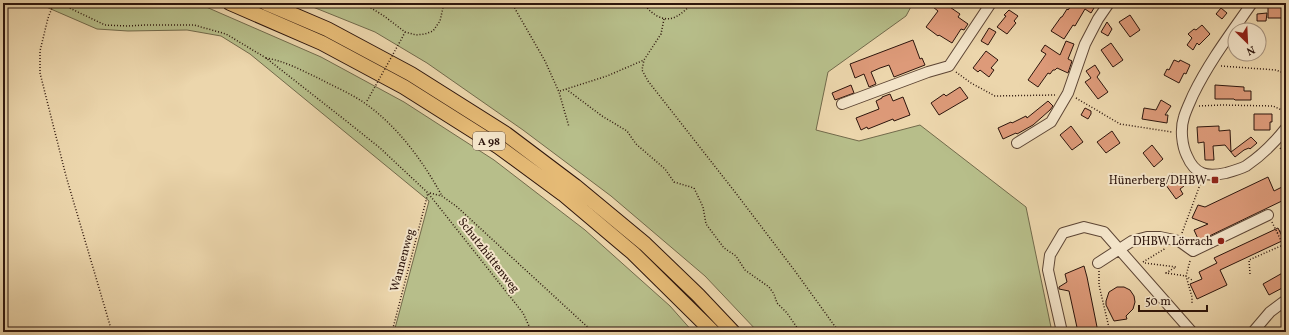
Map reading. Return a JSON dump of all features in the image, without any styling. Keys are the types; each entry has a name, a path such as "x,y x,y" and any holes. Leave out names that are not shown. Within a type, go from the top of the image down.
{"highway":[{"name":"A 98","path":"230,3 322,43 411,92 499,147 563,194 633,253 713,332"},
{"name":"A 98","path":"266,3 327,29 411,74 506,134 576,186 645,244 698,295 732,332"}],"street":[{"path":"842,104 928,72 949,66 991,3"},
{"path":"1016,143 1051,122 1068,93 1085,44 1098,18 1109,3"},
{"path":"1252,3 1209,65 1183,118 1182,134 1185,154 1190,164 1197,171 1204,174 1217,175 1230,172 1246,166 1263,153 1286,128"},
{"path":"1098,263 1132,241 1147,237 1160,237 1179,241 1193,251 1268,215"},
{"path":"1062,332 1048,270 1050,255 1063,233 1084,227 1104,232 1192,332"},
{"path":"1253,332 1270,312 1286,300"}],"path":[{"path":"54,3 40,51 40,73 66,176 112,332"},
{"path":"59,3 105,25 194,25 226,34 266,58 276,60 310,74 366,102 387,122 419,159 442,196 461,211 593,332"},
{"path":"363,3 384,16 405,32 416,35 433,31 440,21 444,3"},
{"path":"510,3 514,7 545,61 559,92 569,127"},
{"path":"644,3 648,10 664,19 671,19 678,16 693,3"},
{"path":"664,19 661,34 644,60 642,70 648,81 767,235 839,332"},
{"path":"366,102 405,32"},
{"name":"Schutzhüttenweg","path":"266,58 380,148 428,193 523,313 530,332"},
{"path":"559,92 607,76 644,60"},
{"path":"1209,65 1276,70 1286,74"},
{"path":"949,66 971,83 995,96 1051,95"},
{"path":"566,89 582,102 627,131 636,144 666,169 674,182 694,188 703,207 706,224 724,248 736,256 745,270 769,287 774,294 777,303 787,313 800,332"},
{"path":"1084,102 1120,124 1170,132"},
{"path":"1188,107 1221,105 1273,106 1286,112"},
{"path":"1192,280 1186,276 1166,273 1176,267 1141,263 1179,241 1204,174"},
{"path":"428,193 442,196"},
{"name":"Wannenweg","path":"392,332 428,193"},
{"path":"1277,233 1286,227"},
{"path":"1276,230 1286,251"},
{"path":"1250,274 1249,260 1283,244"},
{"path":"1192,304 1192,297 1186,276 1193,251"},
{"path":"1098,263 1099,285 1110,332"}],"green space":[{"path":"37,3 197,3 321,57 404,102 494,160 585,230 670,306 693,332 394,332 429,201 250,54 221,36 187,30 128,31 97,29"},
{"path":"303,3 913,3 906,16 828,72 816,130 859,141 920,125 1026,207 1052,332 758,332 705,276 611,196 523,130 427,63 375,32"}],"building":[{"path":"928,3 944,3 960,14 958,17 968,24 964,30 961,29 952,43 939,35 938,36 926,27 938,11"},
{"path":"1073,3 1097,3 1091,13 1085,9 1075,26 1073,25 1064,39 1051,31"},
{"path":"1268,3 1286,5 1286,18 1268,18"},
{"path":"1221,8 1227,13 1222,19 1216,14"},
{"path":"1009,10 1018,16 1014,21 1016,23 1007,34 997,27 1006,16 1004,15"},
{"path":"1267,13 1266,21 1257,21 1257,14"},
{"path":"1130,15 1140,30 1130,37 1119,22"},
{"path":"1107,22 1112,29 1108,36 1101,32"},
{"path":"1202,25 1210,34 1199,45 1197,43 1193,50 1187,45 1192,38 1188,34"},
{"path":"989,28 996,32 988,45 981,41"},
{"path":"913,40 920,59 922,58 925,65 894,77 889,65 880,68 871,72 876,84 869,87 864,74 855,78 850,64"},
{"path":"1066,41 1074,44 1068,59 1072,61 1068,73 1057,68 1050,74 1048,73 1038,87 1028,80 1046,54 1041,51 1045,45 1060,55"},
{"path":"1111,43 1123,60 1113,67 1101,50"},
{"path":"986,51 998,60 991,68 994,70 989,77 980,70 978,72 973,68"},
{"path":"1174,60 1179,62 1180,60 1190,65 1186,74 1184,73 1179,83 1164,75 1167,69 1169,70"},
{"path":"1095,65 1100,73 1097,77 1108,92 1098,99 1085,82 1091,78 1086,71"},
{"path":"851,85 854,93 835,100 832,93"},
{"path":"1215,85 1244,87 1244,91 1251,91 1251,100 1215,99"},
{"path":"960,87 968,98 939,115 931,103 944,94 946,96"},
{"path":"890,94 893,101 903,97 910,115 861,130 856,118 879,109 876,101"},
{"path":"1161,100 1171,106 1165,115 1168,115 1167,123 1142,119 1144,108 1156,110"},
{"path":"1048,101 1053,106 1033,125 1017,134 1016,133 1003,139 998,128 1026,116 1027,118"},
{"path":"1085,108 1091,111 1088,119 1081,115"},
{"path":"1254,114 1272,114 1270,130 1254,130"},
{"path":"1071,126 1083,142 1072,150 1060,135"},
{"path":"1219,126 1219,131 1230,130 1231,152 1251,137 1257,143 1250,149 1244,150 1235,157 1225,145 1213,146 1214,160 1205,160 1204,142 1198,143 1197,127"},
{"path":"1112,131 1120,143 1106,153 1097,142"},
{"path":"1152,145 1163,159 1154,167 1143,153"},
{"path":"1173,173 1184,186 1180,189 1183,194 1176,199 1163,181"},
{"path":"1268,177 1274,191 1286,185 1286,199 1199,241 1194,230 1208,224 1192,218 1198,205 1205,207"},
{"path":"1278,228 1284,240 1220,270 1227,285 1197,299 1190,284 1202,279 1199,272 1217,263 1214,258"},
{"path":"1084,266 1098,332 1078,332 1069,291 1059,289 1059,287 1067,282 1065,274"},
{"path":"1286,271 1286,286 1269,295 1263,284"},
{"path":"1117,287 1124,287 1130,290 1134,296 1135,302 1133,309 1126,316 1127,319 1114,321 1106,305 1106,301 1109,292"}],"place":[{"name":"Hünerberg/DHBW","path":"1215,180"},
{"name":"DHBW Lörrach","path":"1221,241"}]}
